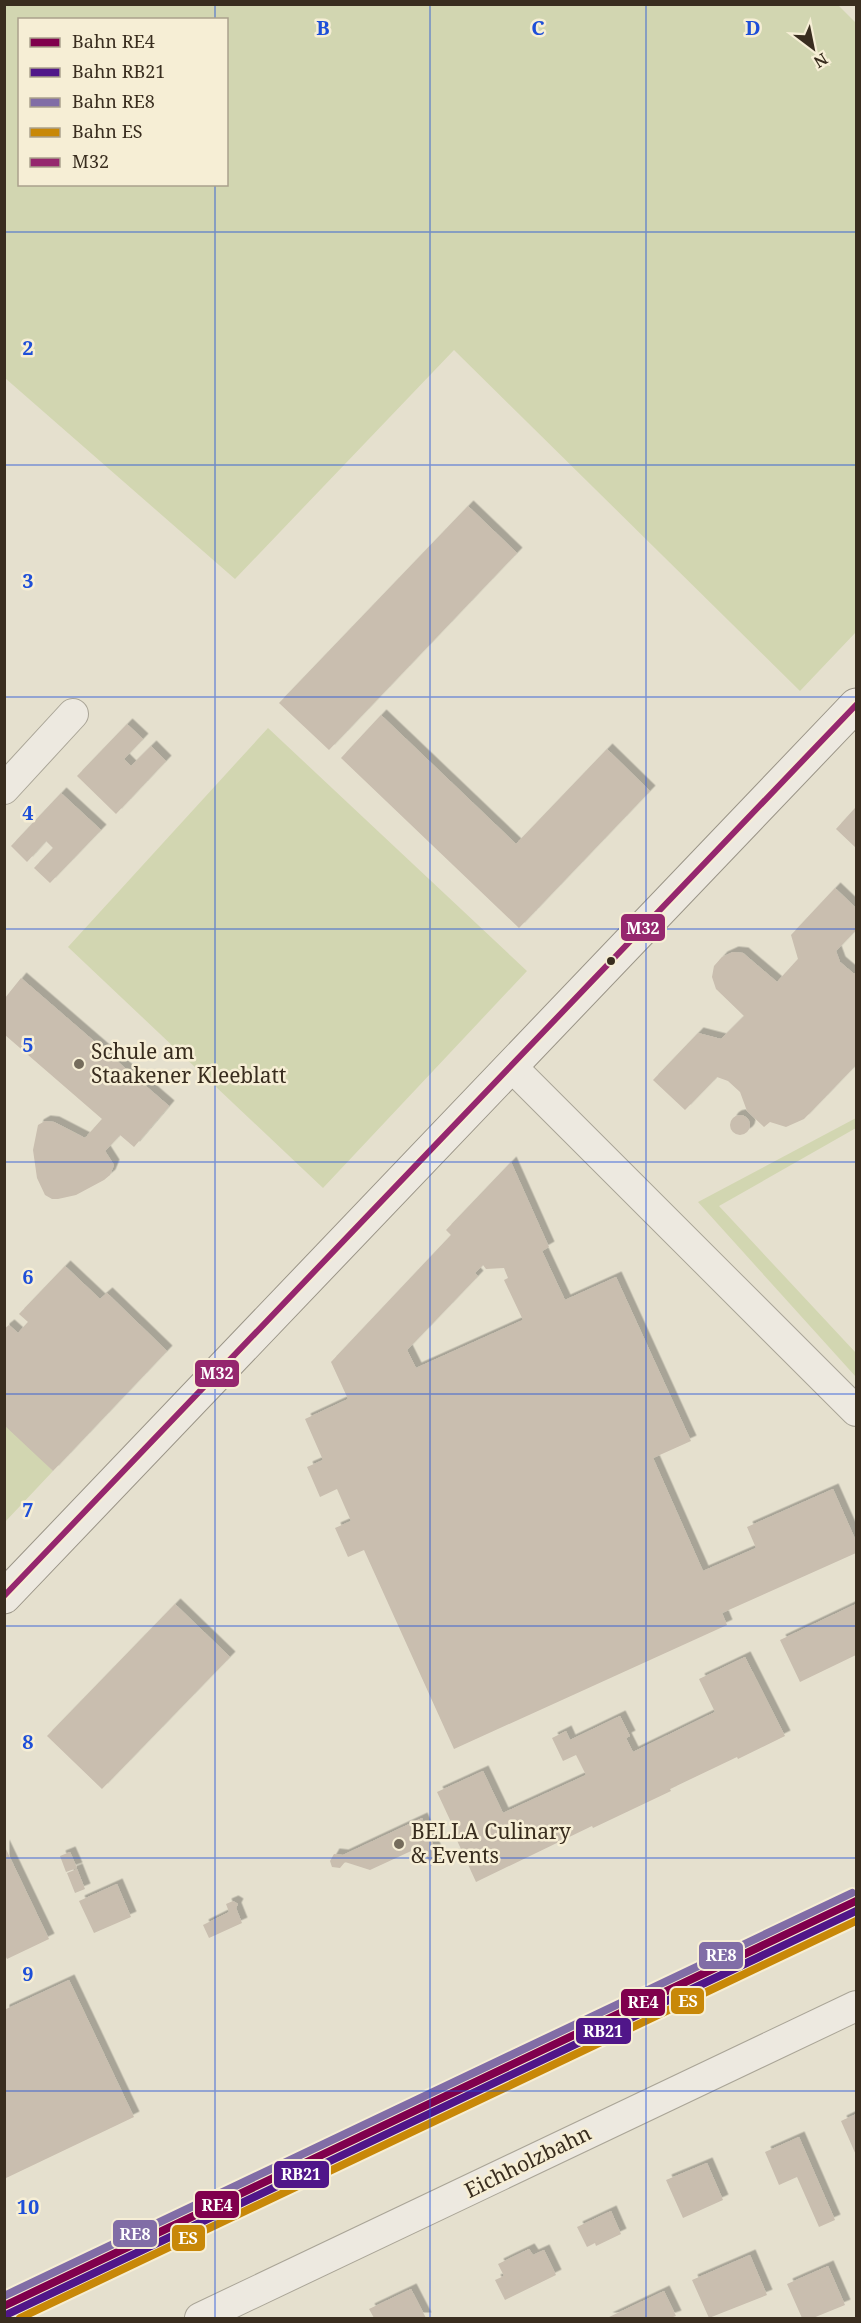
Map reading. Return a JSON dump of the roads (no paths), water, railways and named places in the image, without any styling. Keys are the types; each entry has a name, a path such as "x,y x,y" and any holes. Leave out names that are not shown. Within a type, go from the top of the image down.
{"main road":[{"path":"4,1597 856,705"}],"street":[{"path":"4,789 73,714"},
{"path":"512,1067 856,1411"},
{"name":"Eichholzbahn","path":"200,2319 856,2006"}],"rail line":[{"name":"RE8","path":"4,2296 852,1893"},
{"name":"RE4","path":"4,2306 856,1901"},
{"name":"RB21","path":"8,2314 856,1911"},
{"name":"ES","path":"20,2318 856,1921"}],"place":[{"name":"Schule am Staakener Kleeblatt","path":"79,1064"},
{"name":"BELLA Culinary & Events","path":"399,1844"}]}
